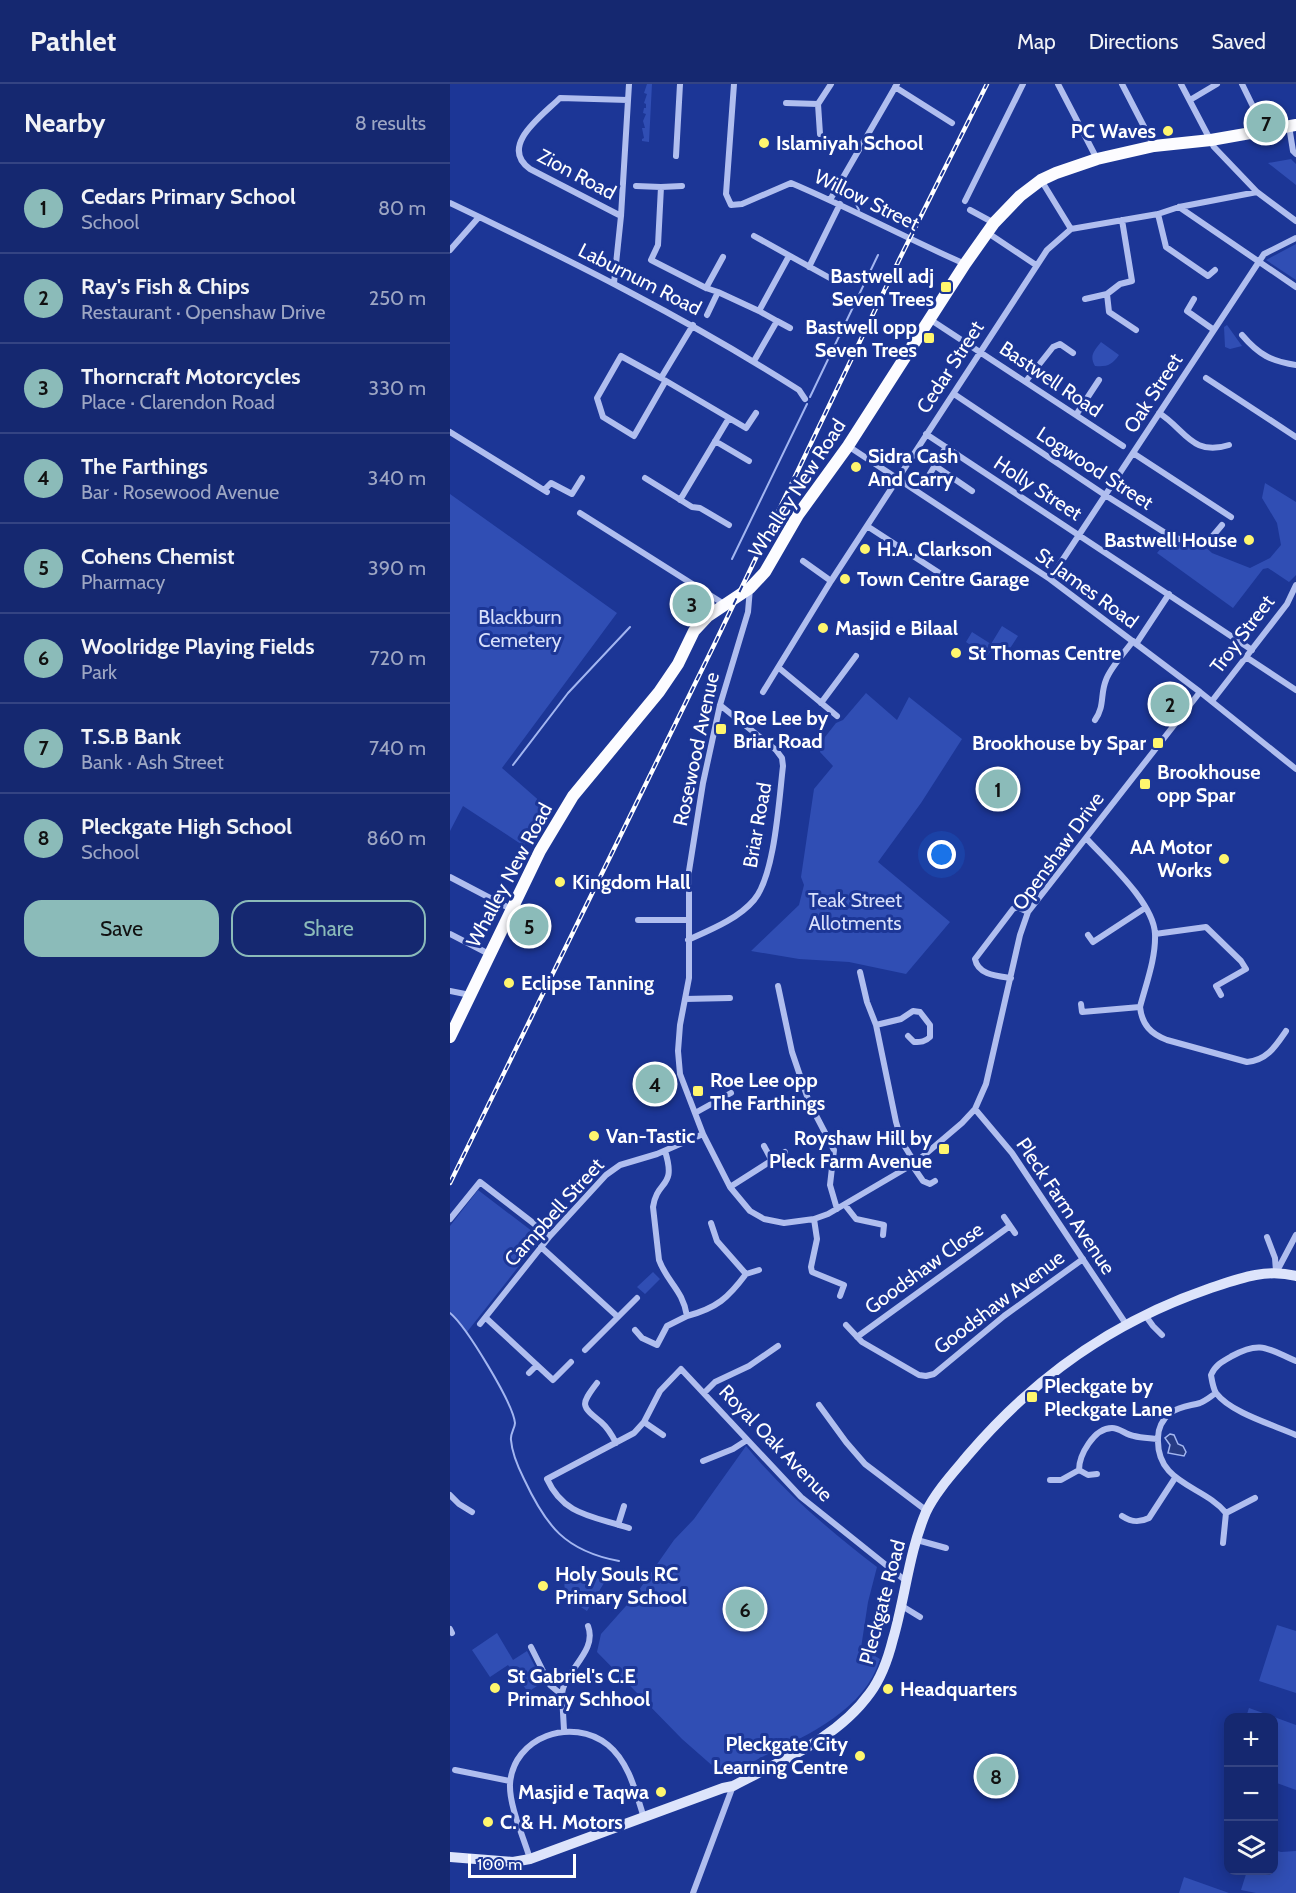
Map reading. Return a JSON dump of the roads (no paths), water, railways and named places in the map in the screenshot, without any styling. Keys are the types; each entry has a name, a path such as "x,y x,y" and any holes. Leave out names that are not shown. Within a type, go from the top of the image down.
{"highway":[{"name":"Whalley New Road","path":"450,1037 540,851 573,795 658,692 678,664 694,631 708,616 750,588 765,572 798,515 848,446 965,264 991,228 1020,196 1041,180 1096,159 1154,146 1211,140 1264,129 1292,126"}],"main road":[{"name":"Pleckgate Road","path":"450,1857 513,1862 530,1859 733,1786 816,1743 853,1715 870,1694 885,1668 917,1540 927,1511 945,1482 1014,1404 1074,1356 1126,1324 1191,1295 1242,1278 1276,1273 1296,1276"}],"street":[{"path":"614,283 621,216 629,84"},
{"path":"676,156 680,84"},
{"name":"Willow Street","path":"734,84 726,194 731,205 742,204 791,183 965,264"},
{"path":"820,134 818,104 831,84"},
{"path":"965,201 1023,84"},
{"path":"1058,84 1096,159"},
{"path":"1122,84 1154,146"},
{"path":"1182,84 1211,140 1229,164 1257,192 1296,221"},
{"path":"1190,100 1217,84"},
{"path":"1242,84 1264,129"},
{"path":"830,200 896,86 952,123"},
{"name":"Zion Road","path":"621,216 530,169 520,158 519,147 522,136 560,98 628,100"},
{"path":"786,103 818,104"},
{"path":"1292,126 1293,151 1296,154"},
{"path":"1041,180 1071,229 1158,214 1179,207 1257,192"},
{"path":"636,186 682,186"},
{"path":"661,187 659,241 651,260 790,328"},
{"name":"Laburnum Road","path":"450,203 614,283 693,325 800,390 805,399"},
{"path":"809,267 840,204"},
{"path":"1179,207 1296,287"},
{"path":"970,210 1036,266"},
{"path":"1158,214 1166,248 1208,276 1215,270"},
{"path":"450,250 479,217"},
{"path":"1085,299 1107,294 1120,284 1132,281 1122,220"},
{"name":"Cedar Street","path":"763,692 831,580 1036,266 1047,250 1071,229"},
{"path":"754,236 837,282"},
{"name":"Oak Street","path":"1050,579 1264,254 1296,238"},
{"path":"759,311 789,256"},
{"path":"706,288 723,257"},
{"path":"707,315 718,292"},
{"path":"1107,294 1109,312 1136,330"},
{"path":"1194,299 1187,311 1214,330"},
{"name":"Bastwell Road","path":"930,320 1123,446"},
{"path":"754,361 777,321"},
{"path":"693,325 663,380 634,436 603,417 597,398 621,356 663,380 729,418 746,428 756,413"},
{"path":"1242,335 1266,357 1296,365"},
{"path":"1026,381 1053,347 1060,344 1073,353"},
{"path":"1206,378 1296,437"},
{"path":"1076,416 1100,380"},
{"name":"Logwood Street","path":"954,394 1104,495 1167,534 1179,538 1211,538 1222,525"},
{"path":"1159,412 1173,422 1184,435 1214,453 1228,445"},
{"path":"680,500 729,418"},
{"path":"450,432 545,491 551,483 572,494 582,478"},
{"name":"Holly Street","path":"926,434 1252,650"},
{"path":"715,441 748,461"},
{"name":"St James Road","path":"848,446 1050,579 1212,701 1296,769"},
{"path":"928,477 946,447"},
{"path":"1133,453 1231,517"},
{"path":"934,465 972,490"},
{"path":"645,478 680,500 729,525"},
{"path":"580,513 724,604"},
{"path":"867,526 944,576"},
{"path":"802,561 831,580"},
{"name":"Troy Street","path":"1212,701 1287,604 1296,585"},
{"name":"Rosewood Avenue","path":"730,1187 703,1134 680,1074 678,1051 689,978 690,871 703,783 720,705 748,612 750,588"},
{"path":"1095,720 1100,714 1106,679 1169,594"},
{"path":"821,703 856,656"},
{"path":"1246,657 1296,690"},
{"path":"779,668 837,716"},
{"name":"Openshaw Drive","path":"730,1187 750,1211 764,1219 784,1223 814,1219 845,1205 913,1164 946,1138 975,1109 986,1084 1020,935 1028,912 1200,692"},
{"name":"Briar Road","path":"688,940 727,921 755,899 763,883 771,855 783,766 782,758 776,750 720,705"},
{"path":"1086,838 1136,893 1154,923 1155,945 1140,1007 1141,1017 1147,1028 1157,1036 1247,1062 1259,1060 1270,1053 1286,1031"},
{"path":"450,877 511,909"},
{"path":"1011,978 983,971 976,965 975,958 1013,909 1017,907 1028,912"},
{"path":"1088,935 1093,942 1145,908"},
{"path":"638,920 688,920"},
{"path":"1155,934 1206,927 1241,961 1246,969 1216,986 1221,995"},
{"path":"450,934 489,954"},
{"path":"860,972 867,1002 876,1025 902,1142 923,1181 930,1184 934,1182"},
{"path":"778,986 792,1052 810,1102 834,1150 830,1185 837,1209"},
{"path":"450,991 470,995"},
{"path":"685,999 730,998"},
{"path":"1081,1004 1082,1012 1140,1007"},
{"path":"876,1025 901,1019 914,1011 920,1012 930,1025 930,1037 925,1041 914,1042 908,1035"},
{"path":"695,1113 731,1093"},
{"name":"Pleck Farm Avenue","path":"975,1109 1012,1153 1126,1324"},
{"name":"Campbell Street","path":"480,1324 541,1246 606,1175 620,1165 665,1151 703,1134"},
{"path":"764,1146 772,1161"},
{"path":"665,1151 669,1163 669,1174 667,1182 654,1199 653,1207 659,1260 680,1293 687,1316"},
{"path":"730,1187 785,1152"},
{"path":"450,1219 480,1182 550,1236"},
{"path":"845,1205 856,1219 884,1225 883,1235"},
{"path":"1004,1217 1016,1233"},
{"path":"814,1219 817,1239 812,1272 844,1285 840,1296"},
{"path":"711,1223 717,1241 746,1274"},
{"name":"Goodshaw Close","path":"857,1337 1010,1226"},
{"path":"1276,1273 1296,1235"},
{"path":"1267,1238 1275,1258 1276,1273"},
{"path":"541,1246 618,1317"},
{"name":"Goodshaw Avenue","path":"846,1325 857,1337 876,1351 919,1375 934,1374 1004,1316 1083,1259"},
{"path":"635,1330 642,1338 657,1345 668,1326 723,1301 746,1274 759,1270"},
{"path":"585,1350 637,1298"},
{"path":"1146,1315 1162,1335"},
{"path":"486,1318 553,1380 571,1362"},
{"path":"704,1394 715,1382 749,1366 778,1346"},
{"path":"1296,1361 1256,1346 1244,1349 1214,1368 1211,1375 1216,1393 1230,1405 1296,1435"},
{"path":"529,1373 537,1365"},
{"name":"Royal Oak Avenue","path":"644,1422 658,1394 681,1369 801,1497 907,1582"},
{"path":"597,1383 586,1396 584,1403 586,1409 609,1430 616,1443"},
{"path":"1216,1393 1201,1403 1185,1405 1170,1414 1162,1421 1158,1439 1161,1458 1175,1478 1208,1497 1226,1514"},
{"path":"819,1405 865,1464 927,1511"},
{"path":"628,1528 575,1511 558,1498 547,1479 628,1437 644,1422 663,1435"},
{"path":"1079,1470 1081,1455 1089,1443 1105,1430 1114,1429 1134,1437 1158,1439"},
{"path":"703,1461 733,1449 747,1440"},
{"path":"1079,1470 1088,1475 1097,1474"},
{"path":"1050,1480 1061,1480 1079,1470"},
{"path":"1122,1516 1129,1521 1149,1518 1175,1478"},
{"path":"450,1496 472,1512"},
{"path":"1226,1514 1255,1498"},
{"path":"618,1525 624,1506"},
{"path":"1223,1543 1226,1514"},
{"path":"917,1540 946,1548"},
{"path":"902,1606 920,1617"},
{"path":"564,1730 562,1695 566,1680 584,1653 589,1640 588,1626"},
{"path":"531,1647 550,1685 562,1695"},
{"path":"530,1859 511,1798 510,1781 513,1768 530,1747 547,1735 564,1730 580,1732 598,1738 617,1754 629,1775 644,1818"},
{"path":"455,1770 510,1781"},
{"path":"693,1893 733,1786"}],"waterway":[{"path":"846,185 859,210"},
{"path":"810,397 878,255"},
{"path":"732,559 807,404"},
{"path":"513,765 568,693 630,627"},
{"path":"450,1313 477,1348 506,1399 515,1423 511,1438 514,1455 532,1496 549,1523 571,1543 584,1551 619,1561"}],"railway":[{"path":"450,1183 987,84"}],"place":[{"name":"T.S.B Bank","path":"1266,123"},
{"name":"PC Waves","path":"1168,131"},
{"name":"Islamiyah School","path":"764,143"},
{"name":"Bastwell adj Seven Trees","path":"946,287"},
{"name":"Bastwell opp Seven Trees","path":"929,338"},
{"name":"Sidra Cash And Carry","path":"856,467"},
{"name":"Bastwell House","path":"1249,540"},
{"name":"H.A. Clarkson","path":"865,549"},
{"name":"Town Centre Garage","path":"845,579"},
{"name":"Thorncraft Motorcycles","path":"692,604"},
{"name":"Masjid e Bilaal","path":"823,628"},
{"name":"St Thomas Centre","path":"956,653"},
{"name":"Ray's Fish & Chips","path":"1170,704"},
{"name":"Roe Lee by Briar Road","path":"721,729"},
{"name":"Brookhouse by Spar","path":"1158,743"},
{"name":"Brookhouse opp Spar","path":"1145,784"},
{"name":"Cedars Primary School","path":"998,789"},
{"name":"AA Motor Works","path":"1224,859"},
{"name":"Kingdom Hall","path":"560,882"},
{"name":"Cohens Chemist","path":"529,926"},
{"name":"Eclipse Tanning","path":"509,983"},
{"name":"The Farthings","path":"655,1084"},
{"name":"Roe Lee opp The Farthings","path":"698,1091"},
{"name":"Van-Tastic","path":"594,1136"},
{"name":"Royshaw Hill by Pleck Farm Avenue","path":"944,1149"},
{"name":"Pleckgate by Pleckgate Lane","path":"1032,1397"},
{"name":"Holy Souls RC Primary School","path":"543,1586"},
{"name":"Woolridge Playing Fields","path":"745,1609"},
{"name":"St Gabriel's C.E Primary Schhool","path":"495,1688"},
{"name":"Headquarters","path":"888,1689"},
{"name":"Pleckgate City Learning Centre","path":"860,1756"},
{"name":"Pleckgate High School","path":"996,1776"},
{"name":"Masjid e Taqwa","path":"661,1792"},
{"name":"C. & H. Motors","path":"488,1822"}],"park label":[{"name":"Blackburn Cemetery","path":"520,628"},
{"name":"Teak Street Allotments","path":"855,912"}]}
